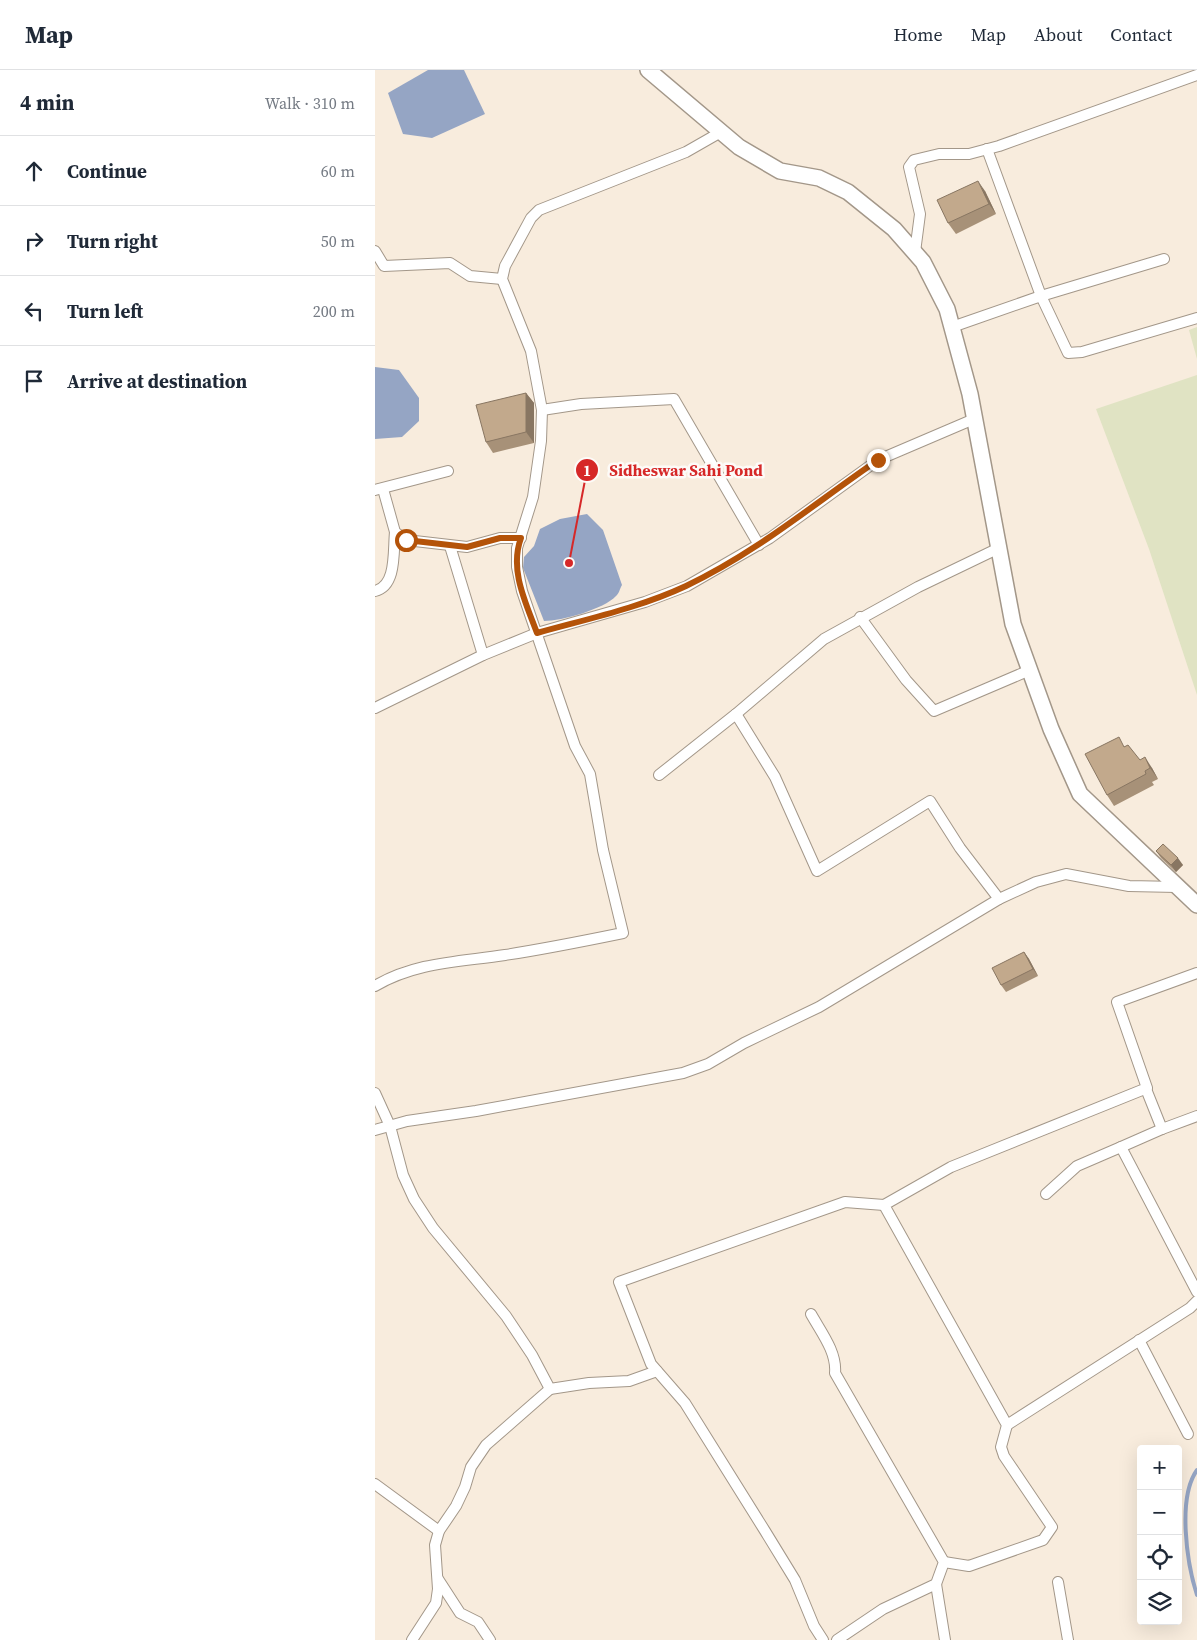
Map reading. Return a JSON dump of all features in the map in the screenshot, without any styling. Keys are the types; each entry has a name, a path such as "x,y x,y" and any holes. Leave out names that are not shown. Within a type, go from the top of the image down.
{"main road":[{"path":"648,70 739,147 780,171 819,178 848,192 894,228 923,262 947,309 952,327 974,419 1013,624 1051,728 1080,794 1197,905"}],"street":[{"path":"915,252 920,214 909,167 914,160 939,154 969,154 987,149 1197,75"},
{"path":"375,986 410,971 447,961 504,955 623,934 603,850 591,774 575,746 522,591 517,567 517,548 533,497 541,440 542,410 531,351 502,279 505,266 531,218 539,210 687,152 721,132"},
{"path":"987,149 1041,296 1068,353 1082,352 1197,318"},
{"path":"375,251 384,266 450,263 471,276 502,279"},
{"path":"952,327 1041,296 1164,259"},
{"path":"542,410 581,404 674,399 759,545"},
{"path":"375,708 483,655 537,633 645,602 687,586 759,545 878,460 974,419"},
{"path":"375,591 381,590 391,579 395,532 379,490 448,472"},
{"path":"395,532 406,540 467,547 500,538 521,538"},
{"path":"450,546 483,655"},
{"path":"659,775 736,714 824,639 860,617 999,548"},
{"path":"860,617 907,680 934,711 1030,670"},
{"path":"736,714 775,777 817,871 930,801 960,848 999,899"},
{"path":"375,1130 407,1121 476,1111 683,1073 708,1064 744,1043 819,1007 999,899 1036,882 1066,874 1129,886 1177,887"},
{"path":"1162,1129 1146,1089 1117,1002 1197,973"},
{"path":"823,1640 814,1626 795,1580 765,1531 685,1403 651,1364 619,1282 845,1202 884,1205 951,1167 1146,1089"},
{"path":"375,1093 390,1126 403,1175 414,1199 433,1228 506,1316 532,1355 550,1389"},
{"path":"1046,1194 1077,1166 1121,1146 1197,1116"},
{"path":"1121,1146 1197,1292"},
{"path":"884,1205 1007,1426"},
{"path":"944,1562 969,1566 1043,1540 1052,1527 1004,1456 1001,1448 1007,1426 1190,1308 1197,1301"},
{"path":"811,1314 836,1362 835,1373 944,1562 936,1584 945,1640"},
{"path":"1139,1340 1188,1434"},
{"path":"412,1640 436,1603 435,1545 439,1531 456,1506 471,1467 486,1445 550,1389 589,1383 629,1381 657,1371"},
{"path":"375,1484 439,1531"},
{"path":"437,1578 460,1613 478,1622 490,1640"},
{"path":"1058,1582 1068,1640"},
{"path":"837,1640 883,1609 936,1584"}],"green space":[{"path":"1197,327 1197,359 1189,330"},
{"path":"1197,375 1197,695 1149,549 1096,409"}],"water":[{"path":"428,70 464,70 485,114 432,138 403,134 388,93"},
{"path":"375,367 399,370 419,398 419,421 402,437 375,439"},
{"path":"587,514 603,530 622,585 617,595 593,610 572,617 544,621 523,568 524,557 534,546 540,529 560,519"}],"building":[{"path":"978,181 989,204 948,223 937,200"},
{"path":"526,393 526,432 486,442 476,405"},
{"path":"1119,737 1124,747 1128,745 1140,760 1145,757 1150,768 1145,771 1146,774 1107,795 1085,754"},
{"path":"1163,844 1178,858 1171,865 1156,851"},
{"path":"1024,952 1033,969 1001,985 992,968"}],"waterway":[{"path":"1197,1470 1187,1497 1186,1514 1187,1549 1197,1595"}],"place":[{"name":"Sidheswar Sahi Pond","path":"569,563"}],"route":[{"path":"406,540 445,546 467,547 500,538 521,538 517,548 517,567 522,591 537,633 645,602 687,586 770,538 878,460"}]}
